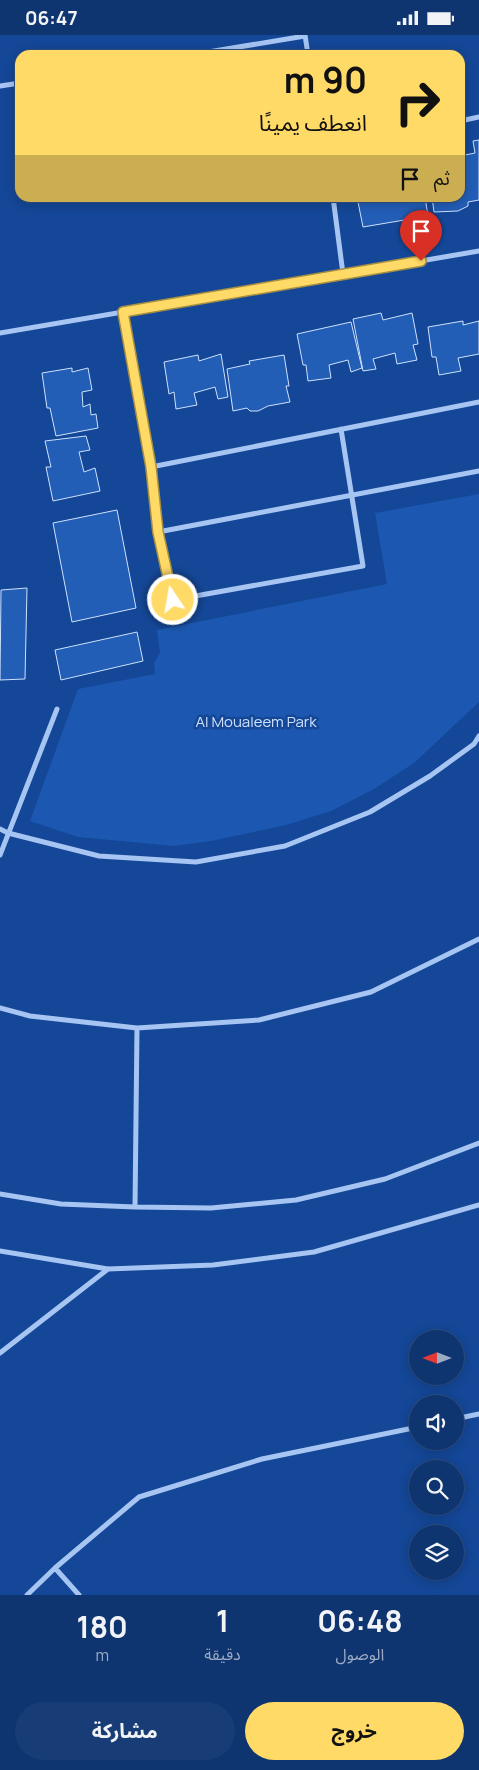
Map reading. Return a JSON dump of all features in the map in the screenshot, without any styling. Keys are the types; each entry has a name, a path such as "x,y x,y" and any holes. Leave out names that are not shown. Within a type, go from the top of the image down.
{"street":[{"path":"220,50 305,36 307,50"},
{"path":"0,86 15,84"},
{"path":"465,120 479,117"},
{"path":"334,202 343,274"},
{"path":"0,333 479,251"},
{"path":"123,312 151,467 158,532 173,600 363,566 341,429"},
{"path":"151,467 479,402"},
{"path":"158,532 479,471"},
{"path":"0,855 57,709"},
{"path":"0,829 8,833 99,856 196,862 285,846 370,811 430,776 474,744 479,737"},
{"path":"474,744 479,749"},
{"path":"0,1008 30,1016 137,1028 260,1020 371,992 477,941 479,950"},
{"path":"135,1207 137,1028"},
{"path":"0,1193 61,1204 135,1207 211,1208 296,1200 385,1179 479,1143"},
{"path":"0,1251 108,1269 213,1265 314,1252 479,1205"},
{"path":"0,1353 108,1269"},
{"path":"464,1417 479,1414"},
{"path":"27,1595 139,1497 262,1459 409,1429"},
{"path":"55,1569 79,1595"}],"green space":[{"name":"Al Moualeem Park","path":"479,494 479,702 414,763 374,789 331,811 286,825 211,841 174,846 78,837 30,821 78,689 155,674 154,663 160,653 157,630 387,584 375,513"}],"building":[{"path":"479,140 479,200 468,202 468,206 458,211 434,212 433,202 465,202 465,155 475,153 473,141"},
{"path":"358,202 426,202 428,216 363,227"},
{"path":"381,313 383,320 412,313 418,344 413,345 417,360 397,364 395,353 373,359 376,369 363,371 353,319"},
{"path":"463,321 463,325 479,321 479,354 458,358 461,371 439,375 436,357 432,357 428,327"},
{"path":"351,322 362,368 351,372 348,360 329,365 331,378 308,381 306,365 303,365 297,334"},
{"path":"221,354 228,397 218,399 215,387 194,393 197,405 176,409 174,392 169,394 164,362 198,355 199,361"},
{"path":"284,355 289,386 286,386 290,402 268,406 258,411 250,411 247,408 233,411 227,369 250,364 249,361"},
{"path":"72,368 72,372 88,368 92,390 82,392 83,407 90,404 91,415 96,414 98,428 56,436 50,408 47,408 42,373"},
{"path":"86,436 90,450 79,452 84,472 95,468 100,491 53,501 46,467 51,467 45,441"},
{"path":"117,510 136,608 72,622 53,523"},
{"path":"27,588 25,679 0,680 1,590"},
{"path":"137,632 143,661 61,680 55,650"}],"route":[{"path":"173,600 158,532 151,467 123,312 421,261"}]}
